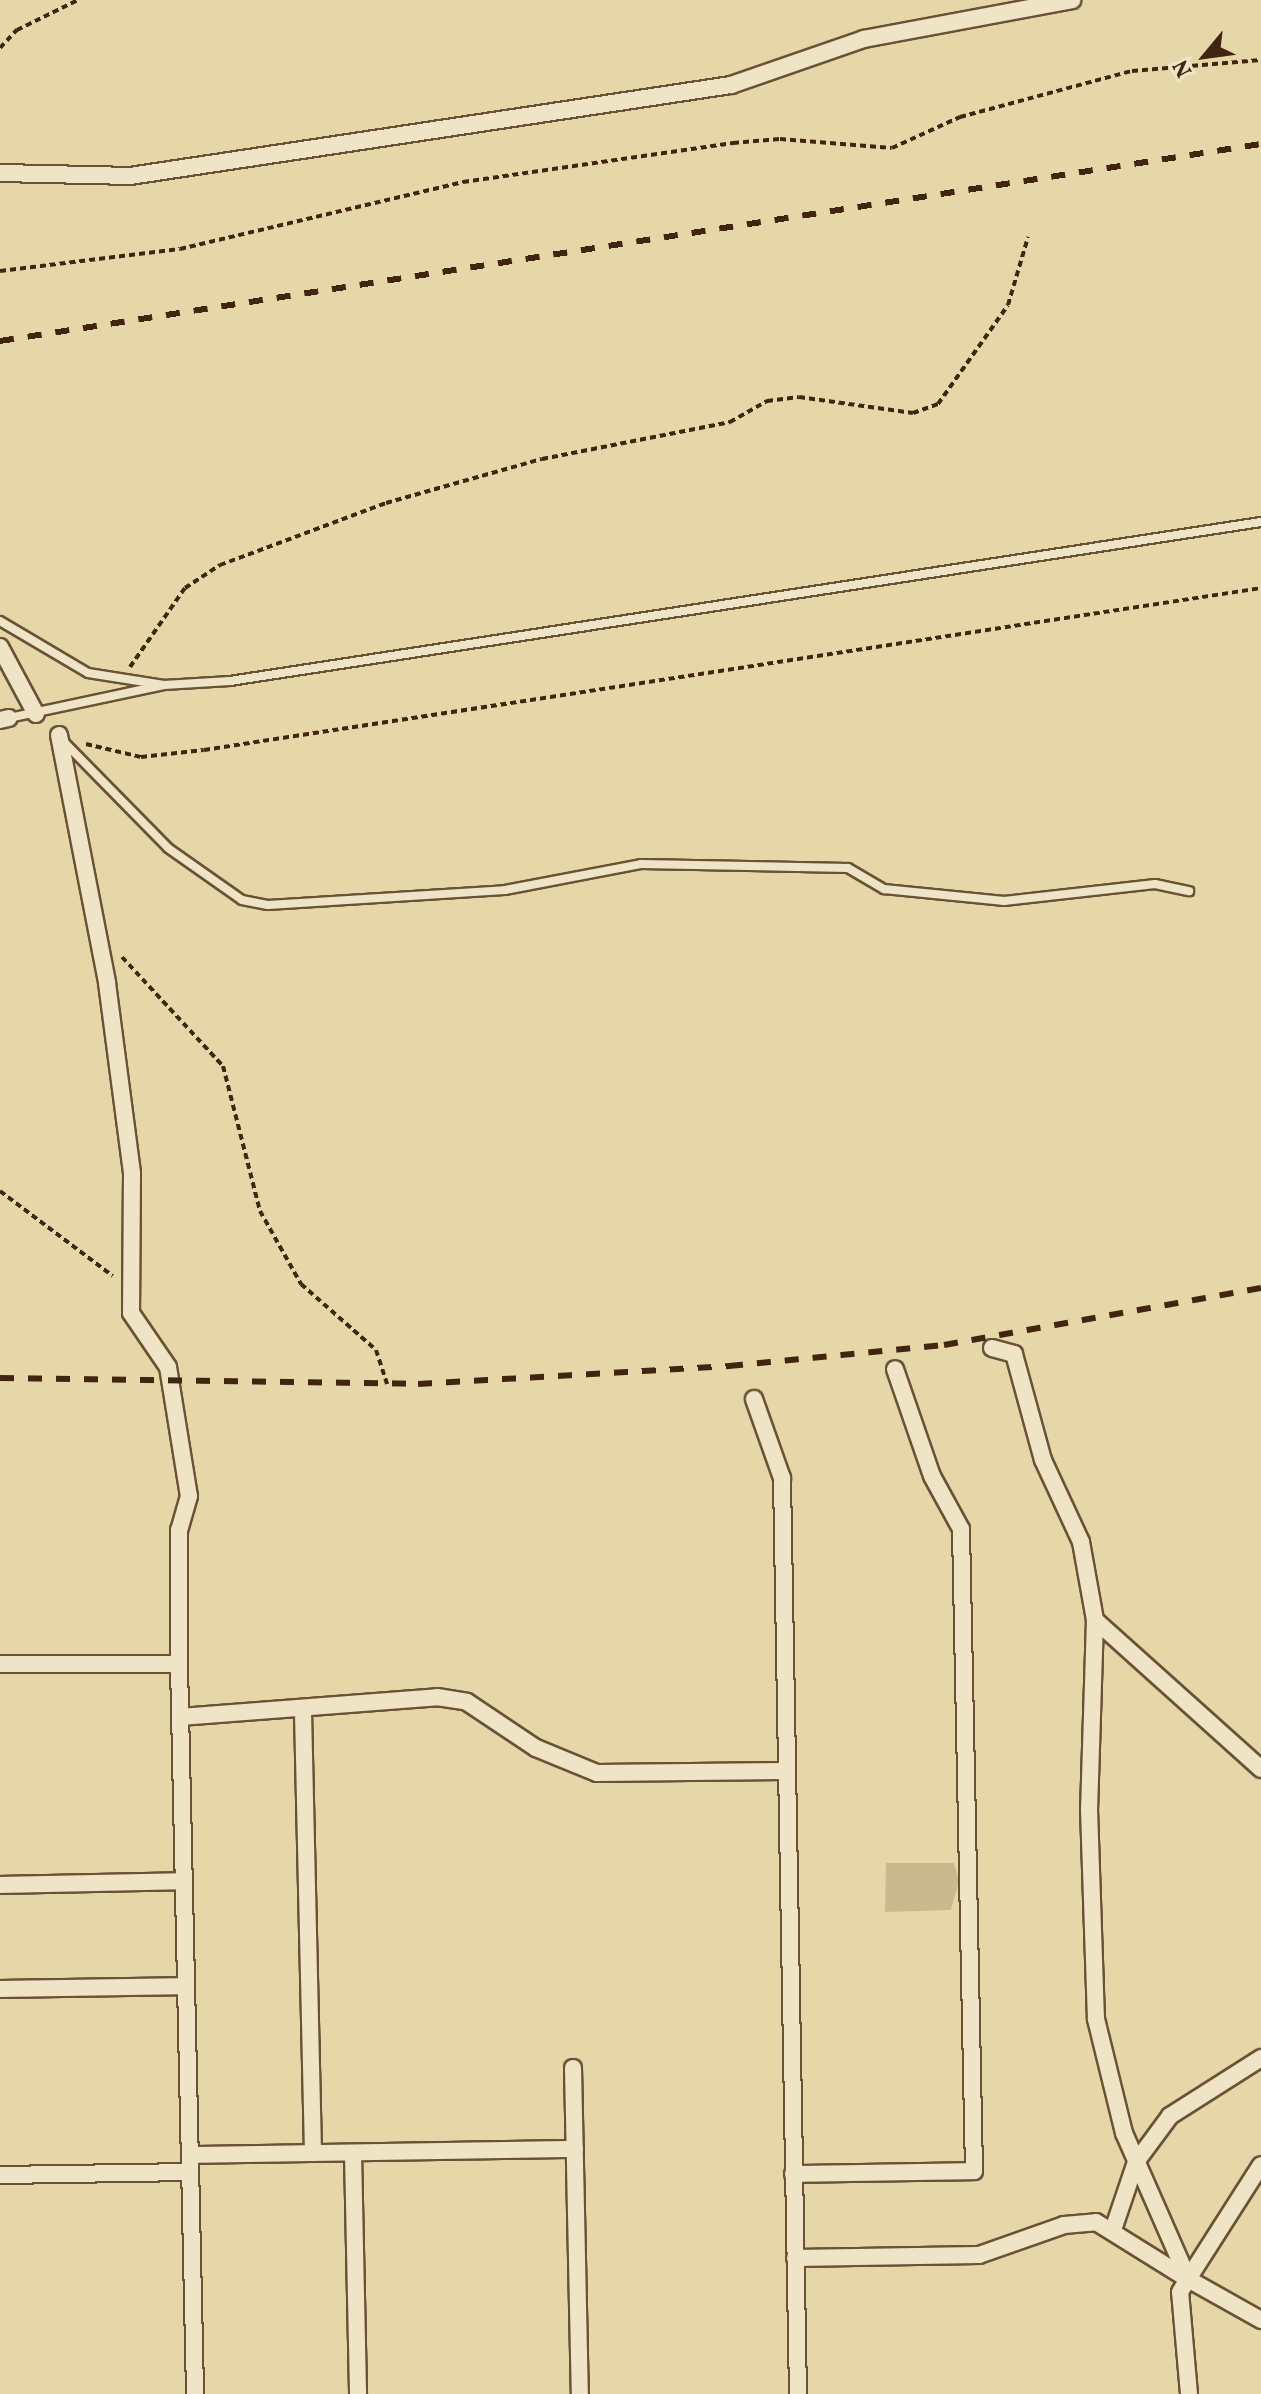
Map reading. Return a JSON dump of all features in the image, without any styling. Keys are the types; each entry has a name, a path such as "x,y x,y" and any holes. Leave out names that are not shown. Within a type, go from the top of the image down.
{"street":[{"path":"0,173 130,176 731,85 864,39 1072,0"},
{"path":"0,647 36,714"},
{"path":"59,735 100,945 132,1173 129,1292 141,1332 168,1367 189,1496 179,1530 179,1664 195,2394"},
{"path":"992,1348 1014,1354 1043,1460 1081,1542 1095,1620 1092,1971 1096,2019 1136,2162 1188,2279"},
{"path":"793,2174 974,2171 961,1529 932,1476 895,1369"},
{"path":"754,1399 782,1478 784,1771 798,2394"},
{"path":"1095,1620 1261,1769"},
{"path":"0,1664 179,1664"},
{"path":"180,1717 303,1712 437,1697 467,1702 536,1748 597,1773 784,1771"},
{"path":"303,1712 313,2153"},
{"path":"0,1885 184,1881"},
{"path":"0,1989 186,1986"},
{"path":"1114,2227 1136,2162 1170,2116 1261,2058"},
{"path":"573,2068 580,2394"},
{"path":"0,2175 313,2153 575,2149"},
{"path":"353,2153 358,2394"},
{"path":"1189,2394 1180,2292 1261,2165"},
{"path":"795,2258 979,2255 1064,2225 1114,2227 1188,2279 1261,2320"}],"lane":[{"path":"5,719 164,685 1261,522"},
{"path":"0,621 88,673 164,685"},
{"path":"59,735 168,848 242,900 268,905 505,890 641,864 848,868 884,889 1004,901 1155,884 1189,891"}],"path":[{"path":"0,48 17,30 78,0"},
{"path":"0,271 180,249 463,182 733,143 780,139 892,148 960,117 1132,71 1261,60"},
{"path":"123,679 185,588 235,556 386,503 542,459 730,422 767,401 799,397 913,413 938,404 1008,305 1028,237"},
{"path":"59,735 141,757 204,750 1261,588"},
{"path":"100,945 115,949 223,1066 260,1211 301,1284 376,1350 387,1384"},
{"path":"0,1191 87,1251 129,1292"}],"shaded area":[{"path":"886,1863 954,1863 959,1881 951,1910 885,1912"}],"railway":[{"path":"0,341 1261,144"},
{"path":"0,1378 418,1384 729,1366 944,1345 1261,1288"}]}
